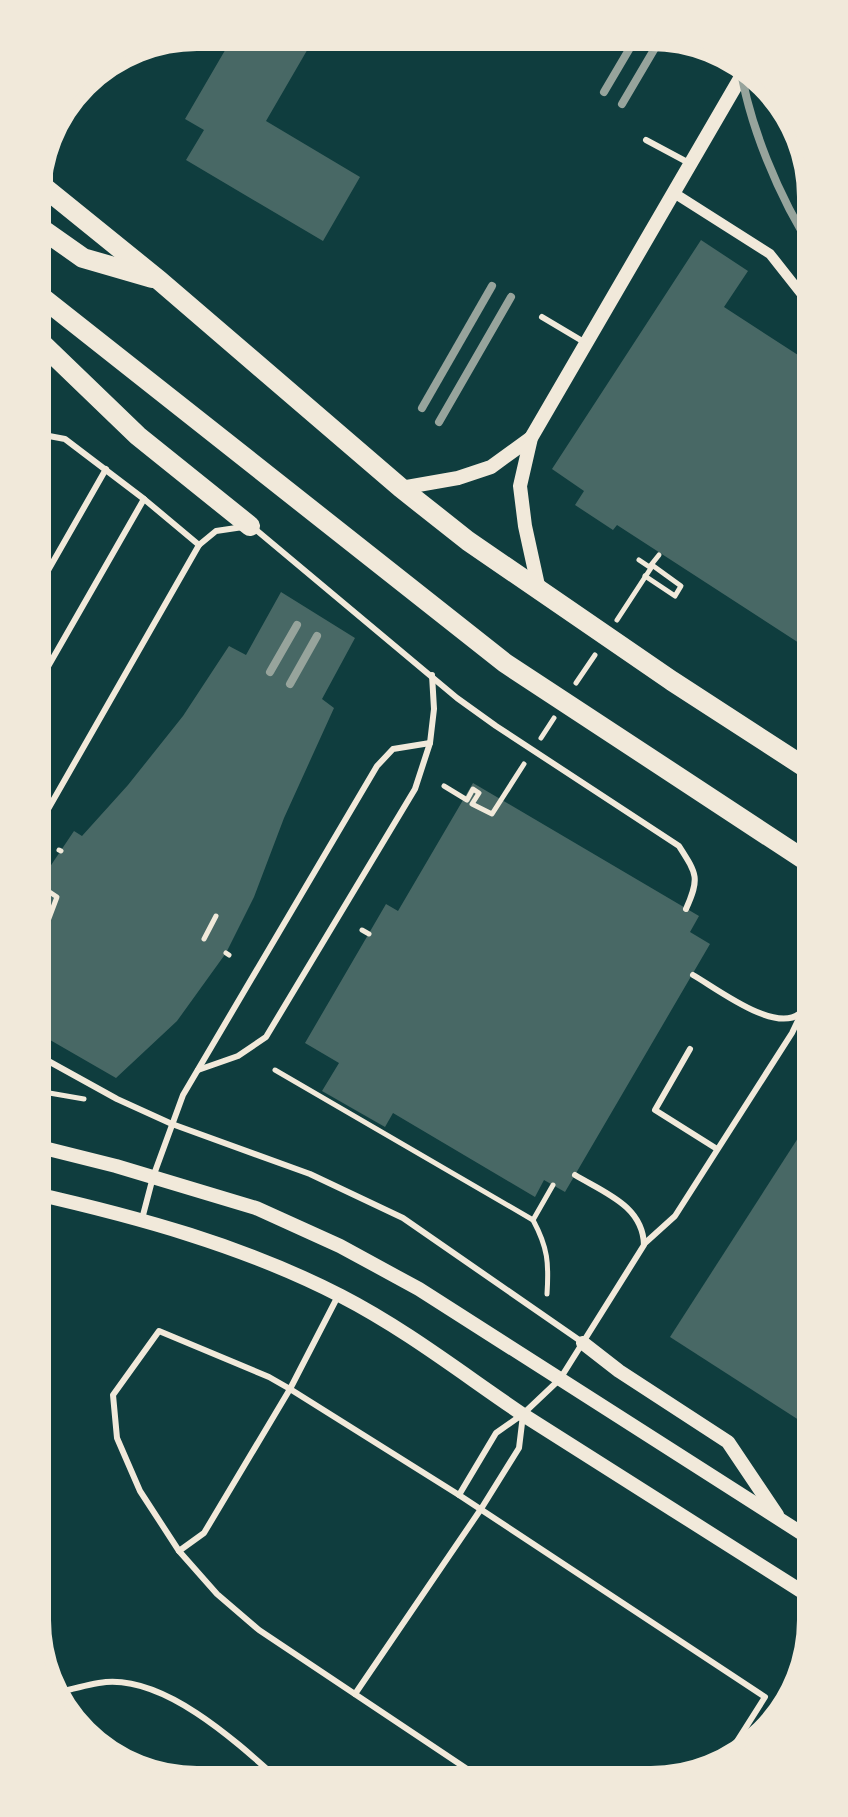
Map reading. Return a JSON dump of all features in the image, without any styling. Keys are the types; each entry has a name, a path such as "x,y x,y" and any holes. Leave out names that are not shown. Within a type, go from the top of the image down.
{"highway":[{"path":"45,187 401,488 468,540 803,765"},
{"path":"45,231 83,258 160,281"},
{"path":"45,299 505,662 803,859"},
{"path":"45,346 138,436 250,526"}],"street":[{"path":"540,591 520,486 531,438 742,76"},
{"path":"48,169 48,189"},
{"path":"674,193 770,254 803,296"},
{"path":"401,488 458,478 492,467 531,438"},
{"path":"45,1149 153,1176 256,1208 340,1246 419,1289 803,1534"},
{"path":"45,1196 141,1220 252,1256 339,1295 430,1349 523,1414 803,1593"},
{"path":"582,1342 728,1442 780,1520"}],"lane":[{"path":"646,140 690,164"},
{"path":"542,317 586,343"},
{"path":"45,439 65,439 199,544"},
{"path":"45,576 106,469"},
{"path":"45,672 144,499"},
{"path":"45,814 199,544 216,532 250,526 458,698 679,846 693,867 696,886 686,909"},
{"path":"198,1070 238,1056 266,1037 415,788 430,742 432,674"},
{"path":"141,1220 184,1095 376,766 393,749 430,742"},
{"path":"693,974 767,1018 791,1018 802,1012"},
{"path":"460,1494 496,1433 560,1379 644,1245 675,1216 802,1012"},
{"path":"690,1049 655,1110 718,1149"},
{"path":"45,1059 172,1124 310,1174 403,1218 582,1342"},
{"path":"576,1176 629,1208 644,1230 644,1245"},
{"path":"179,1551 204,1533 290,1389 339,1295"},
{"path":"472,1772 259,1630 217,1594 179,1551 140,1492 118,1438 113,1394 159,1331 290,1389 460,1494 766,1697 733,1748"},
{"path":"355,1694 519,1448 523,1414"},
{"path":"63,1692 108,1682 140,1687 192,1708 269,1772"}],"path":[{"path":"652,565 659,555"},
{"path":"614,624 645,576 651,568 639,560 681,586 674,596 645,576"},
{"path":"573,688 594,656"},
{"path":"444,786 467,800 473,789 479,793 472,804 492,814 563,704"},
{"path":"45,889 57,897 45,929"},
{"path":"204,940 216,916"},
{"path":"362,930 369,934"},
{"path":"275,1070 533,1220 545,1242 549,1264 547,1294"},
{"path":"45,1092 95,1101 117,1099"},
{"path":"533,1220 554,1185"}],"building":[{"path":"228,45 310,45 266,121 360,177 323,241 186,160 204,130 185,119"},
{"path":"701,240 748,271 724,307 803,358 803,646 617,525 613,530 575,505 584,491 552,469"},
{"path":"281,592 355,638 322,699 334,708 284,818 254,897 226,953 177,1021 116,1078 45,1037 45,874 74,831 82,836 128,785 183,716 229,646 246,655"},
{"path":"473,783 699,916 690,932 710,944 565,1192 544,1180 535,1197 393,1113 385,1127 322,1091 339,1063 305,1043 386,904 398,911"},
{"path":"803,1130 803,1423 670,1337"}],"railway":[{"path":"604,92 632,45"},
{"path":"622,104 656,46"},
{"path":"742,76 767,160 803,233"},
{"path":"422,408 492,286"},
{"path":"439,422 511,297"},
{"path":"270,672 297,625"},
{"path":"290,684 317,636"}]}
